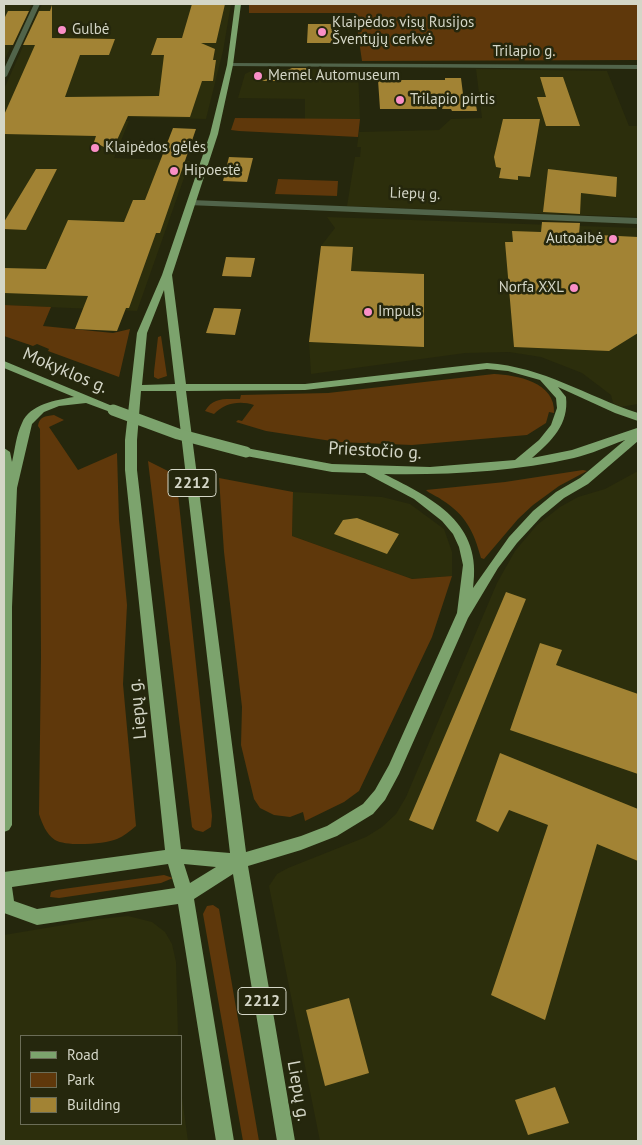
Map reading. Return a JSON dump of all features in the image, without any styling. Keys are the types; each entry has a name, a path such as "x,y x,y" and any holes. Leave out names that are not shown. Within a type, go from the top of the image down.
{"main road":[{"name":"Liepų g.","path":"225,1141 185,895 174,856 131,470 131,440 142,333 167,275 214,134 230,65 238,4"},
{"name":"Liepų g.","path":"167,275 239,861 286,1141"},
{"name":"Mokyklos g.","path":"4,364 113,410"},
{"path":"136,388 305,386 360,382 487,366 504,366 542,376 602,404 638,417"},
{"path":"519,464 552,433 561,419 561,397 542,376"},
{"path":"10,488 27,422 40,410 57,404 88,399"},
{"name":"Priestočio g.","path":"113,410 166,432 204,443 332,468 369,470 430,471 519,464 574,454 638,433"},
{"path":"4,885 6,906 38,917 185,895 239,861 301,843 332,831 368,809 380,795 394,769 462,616 494,565 513,540 537,514 560,495 584,481 638,433"},
{"path":"4,452 10,488 6,607 4,825"},
{"path":"369,470 427,502 445,515 458,530 469,563 462,616"},
{"path":"4,880 174,856 239,861"}],"street":[{"path":"4,76 38,4"},
{"name":"Trilapio g.","path":"230,65 638,66"},
{"name":"Liepų g.","path":"191,203 638,221"}],"shaded area":[{"path":"4,4 32,4 4,61"},
{"path":"42,4 231,4 223,51 206,119 4,114 4,89"},
{"path":"476,69 607,71 629,126 638,126 638,217 347,206 355,157 360,157 361,147 357,147 359,132 439,130 451,119 482,118"},
{"path":"253,70 358,70 360,119 305,119 305,99 238,98 245,74"},
{"path":"4,119 129,121 114,158 190,161 137,311 4,305"},
{"path":"327,217 638,228 638,404 620,407 613,403 611,395 582,373 541,357 509,352 465,353 311,374 309,342 321,246 335,228"},
{"path":"638,471 638,1141 320,1141 269,886 277,874 366,837 382,827 396,814 406,797 497,583 515,551 537,525 560,507 578,497 605,489"},
{"path":"293,492 382,497 410,504 444,529 452,552 452,576 412,579 292,536"},
{"path":"128,916 152,922 165,932 172,944 176,962 178,1035 20,1035 20,1125 182,1125 182,1097 188,1141 4,1141 4,935"}],"green space":[{"path":"249,4 638,4 638,60 362,61 355,13 249,13"},
{"path":"235,118 360,119 358,137 231,130"},
{"path":"278,179 338,181 337,196 275,194"},
{"path":"4,305 51,307 43,326 113,333 130,329 119,377 48,351 49,349 37,344 33,346 4,336"},
{"path":"161,336 167,376 158,379 154,377 154,372 158,337"},
{"path":"494,374 513,376 542,387 549,394 553,402 554,413 549,412 546,423 527,435 412,445 338,442 266,431 236,422 238,420 242,421 254,405 249,404 232,403 222,407 214,414 205,411 208,406 216,401 240,399 241,395 328,393"},
{"path":"54,415 64,420 49,427 78,470 117,453 119,520 127,605 123,684 136,826 117,839 95,843 68,844 55,840 47,832 39,814 41,657 40,429 38,426 43,418"},
{"path":"148,461 176,475 212,816 211,827 203,832 192,827"},
{"path":"583,470 587,471 559,486 533,505 518,519 484,559 481,558 472,532 463,518 450,506 426,490 505,482"},
{"path":"219,478 293,492 292,536 412,579 452,576 432,637 359,791 344,802 305,821 303,812 290,817 274,815 260,808 254,799 241,745 242,707 224,552"},
{"path":"164,875 173,878 161,883 59,898 50,897 51,892 56,890"},
{"path":"213,905 219,909 259,1141 243,1141 203,914 207,906"}],"building":[{"path":"192,4 225,4 216,43 201,43 215,49 213,60 216,60 213,81 202,81 190,117 128,116 112,151 94,142 96,136 4,134 4,115 35,45 23,45 39,11 50,11 52,5 52,38 115,39 109,55 80,55 65,97 159,96 164,55 151,55 157,38 182,38"},
{"path":"8,11 29,11 13,45 4,45 4,19"},
{"path":"308,24 335,24 335,43 307,43"},
{"path":"292,68 310,68 309,78 300,81 262,81"},
{"path":"540,77 563,77 580,126 546,126 537,97 546,97"},
{"path":"445,78 461,78 463,94 474,94 477,111 380,109 378,80 445,80"},
{"path":"503,119 540,119 530,177 518,176 518,180 499,178 501,168 496,167 494,157"},
{"path":"173,128 196,129 160,233 156,233 129,308 126,308 117,331 75,329 88,296 4,293 4,268 46,269 68,220 124,222 133,200 145,200"},
{"path":"229,157 253,158 247,182 223,181"},
{"path":"36,169 57,169 26,230 4,229 4,222"},
{"path":"548,169 617,177 616,197 581,193 580,214 543,212"},
{"name":"Norfa XXL","path":"542,222 580,223 579,234 638,237 638,333 609,351 514,347 505,242 513,242 512,231 541,232"},
{"name":"Impuls","path":"321,246 353,247 351,271 424,274 424,347 309,342"},
{"path":"226,257 255,258 251,277 222,276"},
{"path":"214,308 241,309 235,335 206,333"},
{"path":"357,518 399,534 387,554 334,534 343,520"},
{"path":"506,592 526,599 433,830 409,820"},
{"path":"540,643 562,650 556,665 638,694 638,774 510,730"},
{"path":"500,753 638,809 638,861 597,844 545,1020 491,995 548,825 509,810 498,832 476,821"},
{"path":"349,998 369,1073 325,1086 306,1010"},
{"path":"555,1087 569,1123 528,1135 515,1100"}],"place":[{"name":"Gulbė","path":"62,30"},
{"name":"Klaipėdos visų Rusijos Šventųjų cerkvė","path":"322,32"},
{"name":"Memel Automuseum","path":"258,76"},
{"name":"Trilapio pirtis","path":"400,100"},
{"name":"Klaipėdos gėlės","path":"95,148"},
{"name":"Hipoestė","path":"174,171"},
{"name":"Autoaibė","path":"613,239"},
{"name":"Norfa XXL","path":"574,288"},
{"name":"Impuls","path":"368,312"}]}
